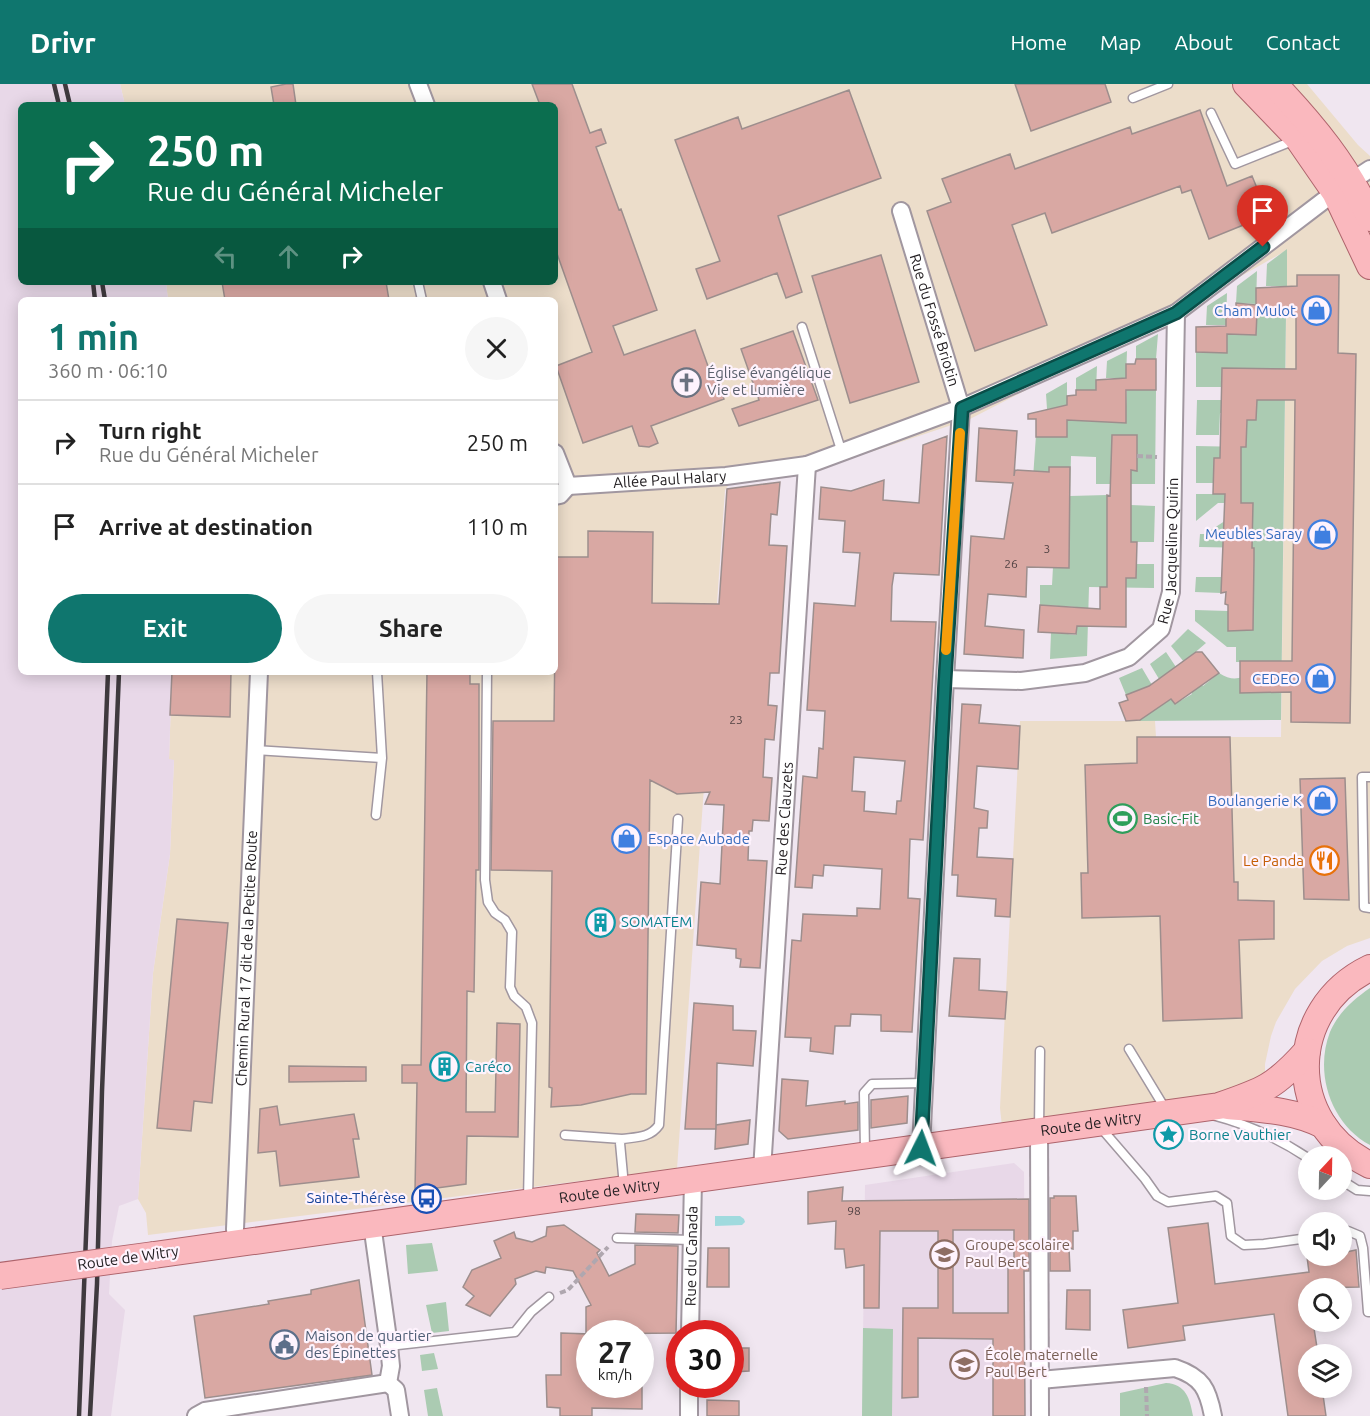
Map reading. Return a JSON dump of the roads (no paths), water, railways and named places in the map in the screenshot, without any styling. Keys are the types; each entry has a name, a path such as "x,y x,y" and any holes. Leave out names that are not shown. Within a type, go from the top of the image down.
{"main road":[{"path":"1246,84 1298,138 1352,180 1370,266"},
{"path":"1274,84 1306,118 1352,180 1370,218"},
{"path":"1370,968 1348,980 1329,1000 1313,1027 1307,1051 1306,1069 1309,1093 1323,1125 1341,1146 1370,1165"},
{"name":"Route de Witry","path":"0,1276 1219,1106 1271,1086 1287,1074 1307,1051"},
{"name":"Route de Witry","path":"1219,1106 1293,1113 1323,1125"}],"street":[{"path":"418,84 425,102"},
{"name":"Allée Paul Halary","path":"558,472 561,491 726,476 807,465 842,453 962,408 1176,313 1352,180"},
{"name":"Rue du Fossé Briotin","path":"902,211 962,408 945,679 921,1148"},
{"name":"Rue Jacqueline Quirin","path":"945,679 1021,681 1085,674 1129,657 1161,629 1172,592 1176,313"},
{"name":"Rue des Clauzets","path":"762,1170 807,465"},
{"name":"Chemin Rural 17 dit de la Petite Route","path":"237,1243 235,1229 259,675"},
{"path":"1039,1131 1040,1416"},
{"name":"Rue du Canada","path":"690,1320 693,1179"},
{"path":"372,1224 389,1346 391,1366 388,1383"},
{"path":"1040,1380 1175,1368 1192,1374 1207,1390 1213,1416"},
{"path":"196,1416 205,1411 388,1383 396,1390 400,1416"},
{"path":"689,1398 689,1416"}],"lane":[{"path":"1133,98 1168,84"},
{"path":"1211,113 1235,164 1298,138"},
{"path":"802,327 842,453"},
{"path":"376,815 382,758 378,675"},
{"path":"487,675 485,880 488,902 495,913 505,920 512,932 510,987 514,996 526,1007 532,1023 528,1203"},
{"path":"255,750 382,758"},
{"path":"1370,777 1362,777 1364,907 1370,908"},
{"path":"565,1135 622,1139 648,1135 655,1131 658,1125 678,819"},
{"path":"1129,1049 1178,1111 1233,1120 1278,1138 1298,1151"},
{"path":"1039,1131 1040,1051"},
{"path":"866,1155 864,1093 872,1084 924,1083"},
{"path":"1097,1123 1157,1196 1168,1202 1216,1196 1227,1203 1231,1236 1244,1245 1298,1239"},
{"path":"622,1139 620,1143 624,1189"},
{"path":"1352,1186 1358,1190 1370,1191"},
{"path":"1352,1233 1360,1236 1363,1248 1368,1312 1370,1312"},
{"path":"617,1238 692,1240"},
{"path":"389,1346 515,1332 531,1311 549,1298"}],"water":[{"path":"715,1216 740,1216 745,1222 742,1225 715,1226"}],"railway":[{"path":"54,84 58,102"},
{"path":"65,84 69,102"},
{"path":"93,285 95,297"},
{"path":"102,285 104,297"},
{"path":"79,1416 108,675"},
{"path":"90,1416 97,1284 102,1091 119,675"}],"place":[{"name":"Cham Mulot","path":"1317,311"},
{"name":"Église évangélique Vie et Lumière","path":"686,382"},
{"name":"Meubles Saray","path":"1323,534"},
{"name":"CEDEO","path":"1321,679"},
{"name":"Boulangerie K","path":"1323,801"},
{"name":"Basic-Fit","path":"1122,819"},
{"name":"Espace Aubade","path":"627,839"},
{"name":"Le Panda","path":"1325,861"},
{"name":"SOMATEM","path":"600,922"},
{"name":"Caréco","path":"444,1067"},
{"name":"Borne Vauthier","path":"1168,1135"},
{"name":"Sainte-Thérèse","path":"427,1198"},
{"name":"Groupe scolaire Paul Bert","path":"944,1254"},
{"name":"Maison de quartier des Épinettes","path":"284,1345"},
{"name":"École maternelle Paul Bert","path":"964,1364"}]}
